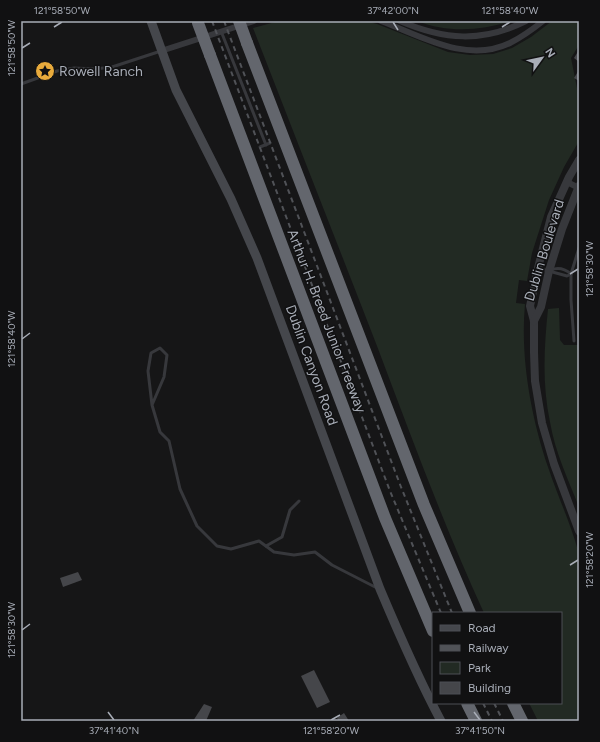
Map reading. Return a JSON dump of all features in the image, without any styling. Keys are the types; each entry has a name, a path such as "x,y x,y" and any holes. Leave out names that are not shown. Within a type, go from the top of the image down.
{"highway":[{"name":"Arthur H. Breed Junior Freeway","path":"239,21 424,505 470,612"},
{"name":"Arthur H. Breed Junior Freeway","path":"198,22 385,518 432,629"},
{"path":"468,704 476,721"},
{"path":"514,704 522,721"}],"main road":[{"name":"Dublin Canyon Road","path":"151,21 176,90 232,199 257,258 380,589 408,656 432,703"},
{"name":"Dublin Canyon Road","path":"432,704 441,721"}],"street":[{"path":"161,51 254,21"},
{"path":"381,21 450,48 477,51 509,44 543,21"},
{"path":"400,21 429,32 447,36 464,37 496,33 526,21"},
{"name":"Dublin Boulevard","path":"579,160 576,173 567,182 551,217 530,306 534,321 534,371 542,423 554,464 579,531"},
{"path":"567,182 579,187"},
{"name":"Dublin Boulevard","path":"534,321 541,307 549,271 565,222 579,187"}],"lane":[{"path":"222,31 266,145"},
{"path":"21,84 57,71 74,68 95,69 112,67 161,51"},
{"path":"260,147 270,143"},
{"path":"574,341 571,274 579,248"},
{"path":"538,268 549,271 555,268 567,270 571,274"},
{"path":"152,405 164,377 166,363 167,355 160,348 151,353 148,371 152,405 160,432 169,441 180,489 197,526 217,546 231,549 259,541 274,552 294,555 315,552 332,565 380,589"},
{"path":"266,546 282,537 290,510 299,502"}],"green space":[{"path":"279,21 366,21 448,52 470,55 493,54 512,48 531,37 552,21 579,21 579,45 571,58 579,98 579,141 564,167 549,200 532,253 527,281 519,280 516,303 525,304 524,345 528,387 542,448 579,554 579,721 538,721 530,704 562,704 562,612 484,612 428,481 253,28"},
{"path":"417,21 512,21 476,29 452,29 429,25"},
{"path":"559,308 560,340 564,345 579,345 579,507 555,444 547,408 545,352 548,309"}],"building":[{"path":"579,50 579,62 574,58"},
{"path":"579,70 579,81 574,78"},
{"path":"78,572 82,580 63,587 60,578"},
{"path":"314,670 330,702 317,708 301,676"},
{"path":"204,704 212,707 206,721 193,721"},
{"path":"344,713 349,721 339,721 337,718"}],"railway":[{"path":"212,21 390,491 441,612"},
{"path":"224,21 401,487 452,612"},
{"path":"484,704 492,721"},
{"path":"494,704 503,721"}],"place":[{"name":"Rowell Ranch","path":"45,71"}]}
